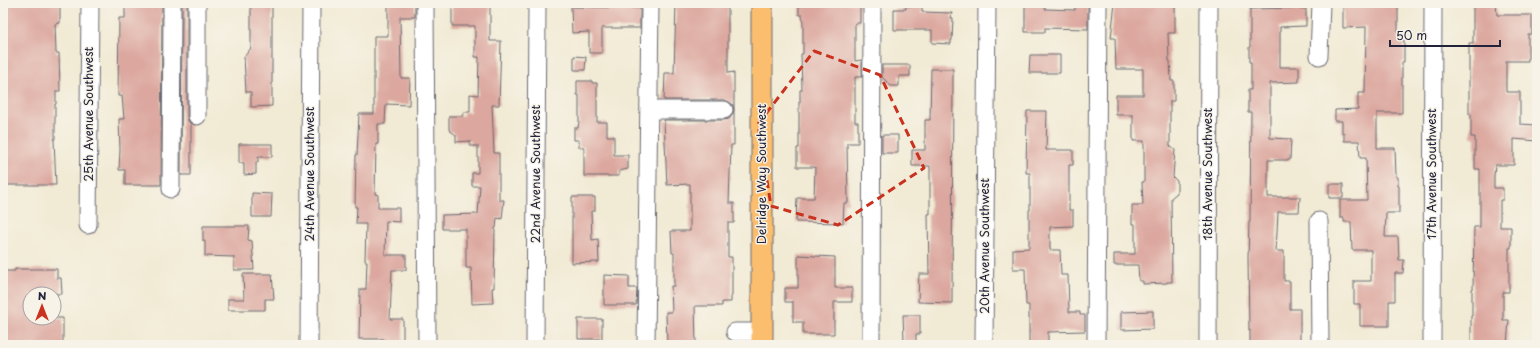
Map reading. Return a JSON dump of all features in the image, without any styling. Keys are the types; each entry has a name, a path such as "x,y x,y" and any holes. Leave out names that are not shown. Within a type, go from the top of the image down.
{"main road":[{"name":"Delridge Way Southwest","path":"762,3 762,338"}],"street":[{"name":"25th Avenue Southwest","path":"88,225 90,3"},
{"path":"171,189 172,3"},
{"path":"197,3 197,116"},
{"name":"24th Avenue Southwest","path":"309,345 311,3"},
{"path":"425,3 427,345"},
{"name":"22nd Avenue Southwest","path":"535,345 536,3"},
{"path":"646,345 650,3"},
{"path":"871,345 872,3"},
{"name":"20th Avenue Southwest","path":"984,345 987,3"},
{"path":"1096,345 1098,3"},
{"name":"18th Avenue Southwest","path":"1208,345 1209,3"},
{"path":"1319,56 1321,3"},
{"name":"17th Avenue Southwest","path":"1432,345 1433,3"},
{"path":"649,110 724,110"},
{"path":"1319,221 1320,345"},
{"path":"734,332 762,338"}],"highlighted area":[{"path":"814,51 880,75 924,168 838,225 771,206 758,124"}],"building":[{"path":"3,3 60,3 60,23 55,24 56,53 59,53 60,91 56,91 55,104 54,140 56,185 3,185"},
{"path":"125,3 162,3 161,185 125,185 125,170 119,170 119,119 124,119 122,96 118,96 119,18 125,18"},
{"path":"182,3 187,3 187,116 188,121 191,124 191,175 181,175"},
{"path":"251,3 272,3 272,106 251,107 251,92 246,92 244,57 251,48"},
{"path":"388,3 415,3 415,17 400,17 401,78 410,78 409,105 386,104 385,124 378,124 378,144 376,144 375,194 378,195 378,208 399,208 399,222 386,221 385,255 406,255 406,270 392,270 390,319 403,319 403,345 384,345 384,339 359,339 360,289 366,289 367,261 365,261 366,224 356,224 357,207 355,207 356,155 359,114 374,114 374,36 388,36"},
{"path":"676,3 728,3 728,73 734,72 734,110 733,105 724,100 664,100 665,73 674,73"},
{"path":"799,3 860,3 860,23 855,23 855,61 862,60 862,77 855,77 855,122 858,122 858,143 847,143 848,203 844,203 843,223 796,222 797,198 814,198 815,167 797,167 797,148 799,148 799,102 800,90 802,90 801,54 803,54 803,24 802,15 799,15"},
{"path":"1025,3 1045,3 1045,9 1075,10 1075,4 1088,5 1088,29 1045,28 1045,32 1025,32"},
{"path":"1115,3 1149,6 1149,3 1175,3 1175,33 1168,33 1171,81 1174,81 1174,101 1170,101 1170,146 1175,150 1173,177 1177,181 1177,193 1171,198 1172,282 1167,283 1143,284 1143,281 1139,281 1138,265 1114,265 1114,254 1135,254 1135,224 1132,224 1132,205 1143,205 1142,182 1144,182 1144,141 1133,141 1133,115 1116,115 1116,95 1143,95 1143,69 1116,69 1115,38 1111,38"},
{"path":"1343,3 1398,4 1398,40 1404,40 1404,62 1402,62 1402,113 1377,113 1377,148 1395,148 1396,177 1398,177 1399,186 1399,213 1386,213 1385,237 1398,237 1399,260 1404,260 1403,273 1395,273 1395,301 1389,301 1389,326 1360,326 1360,304 1354,304 1354,281 1371,281 1371,250 1352,250 1351,222 1344,222 1344,218 1340,218 1340,200 1367,200 1366,158 1360,158 1359,141 1344,141 1342,121 1335,121 1335,110 1358,109 1358,93 1365,93 1366,27 1343,28"},
{"path":"1473,3 1496,3 1497,15 1532,15 1532,34 1528,34 1528,61 1506,61 1506,92 1520,92 1520,124 1537,125 1537,141 1514,139 1514,165 1495,165 1494,176 1494,188 1503,188 1503,200 1500,200 1500,227 1511,227 1511,248 1509,248 1509,292 1503,292 1503,320 1509,320 1507,345 1471,345 1474,227 1480,227 1480,169 1475,169 1475,137 1471,137 1471,114 1469,114 1469,43 1473,43"},
{"path":"452,4 490,4 490,41 501,41 499,105 492,105 494,153 499,153 499,200 504,200 502,219 497,218 495,228 494,288 492,288 493,303 472,304 471,268 466,268 466,229 442,229 442,215 478,214 480,186 472,186 472,173 478,173 478,146 470,146 470,141 456,142 456,135 449,130 449,116 463,116 463,112 470,112 470,94 478,95 479,57 475,57 475,26 452,26"},
{"path":"906,6 922,6 922,12 952,13 951,44 932,43 932,30 894,30 894,9 906,9"},
{"path":"571,7 640,8 640,28 602,28 602,53 589,53 589,32 572,33"},
{"path":"1250,9 1306,9 1306,26 1280,27 1280,67 1299,67 1299,82 1270,83 1270,138 1291,139 1290,160 1268,160 1268,197 1300,197 1299,212 1278,212 1276,251 1284,251 1284,281 1290,281 1290,309 1300,309 1300,345 1250,345 1248,258 1250,222 1251,112 1248,112 1248,90 1251,90 1251,62 1249,62"},
{"path":"1030,55 1060,55 1060,73 1029,73"},
{"path":"574,56 586,57 585,70 574,70"},
{"path":"882,65 910,65 910,76 899,76 899,86 891,86 882,77"},
{"path":"931,69 953,69 952,303 918,302 919,274 929,274 928,214 930,214 930,166 912,166 912,150 925,150 925,120 930,120"},
{"path":"577,81 592,81 592,83 597,83 597,122 607,122 607,136 614,136 614,155 628,155 628,169 619,171 619,176 584,176 584,147 579,147 579,140 574,140 574,128 578,128 579,122 579,95 577,95"},
{"path":"734,110 734,145 731,145 729,203 734,203 734,223 728,223 728,257 732,257 731,302 722,302 722,306 695,306 696,345 667,345 666,312 672,312 671,286 674,286 674,253 672,253 671,231 690,231 690,184 667,185 664,120 724,120 729,119"},
{"path":"1027,111 1047,111 1046,150 1073,150 1073,165 1069,165 1069,210 1073,210 1073,226 1050,227 1050,250 1060,250 1061,275 1068,275 1069,312 1080,312 1080,315 1085,315 1085,331 1048,332 1048,345 1029,345 1029,305 1026,305 1025,269 1013,269 1013,249 1029,248 1030,173 1026,173"},
{"path":"882,135 898,135 898,153 882,153"},
{"path":"239,144 272,144 272,157 258,157 258,162 256,162 256,174 244,175 244,163 239,163"},
{"path":"1329,184 1343,184 1343,198 1329,198"},
{"path":"252,193 272,194 271,217 252,217"},
{"path":"572,197 595,197 595,211 591,211 592,240 598,239 599,262 572,263"},
{"path":"203,226 249,226 248,240 252,241 254,270 234,270 234,257 205,256"},
{"path":"798,255 835,257 835,288 852,288 852,302 834,302 834,334 803,334 803,322 793,322 793,302 785,302 785,288 798,288"},
{"path":"15,269 57,269 57,278 61,278 62,286 22,286 22,326 62,326 63,318 63,345 3,345 3,271 15,271"},
{"path":"243,274 272,274 274,299 265,299 265,310 228,310 228,299 244,299"},
{"path":"604,275 629,276 629,288 637,288 636,305 604,305"},
{"path":"1153,311 1153,329 1121,330 1121,312"},
{"path":"903,315 920,315 920,334 916,334 916,341 904,341"},
{"path":"578,319 602,319 602,339 578,339"}]}
